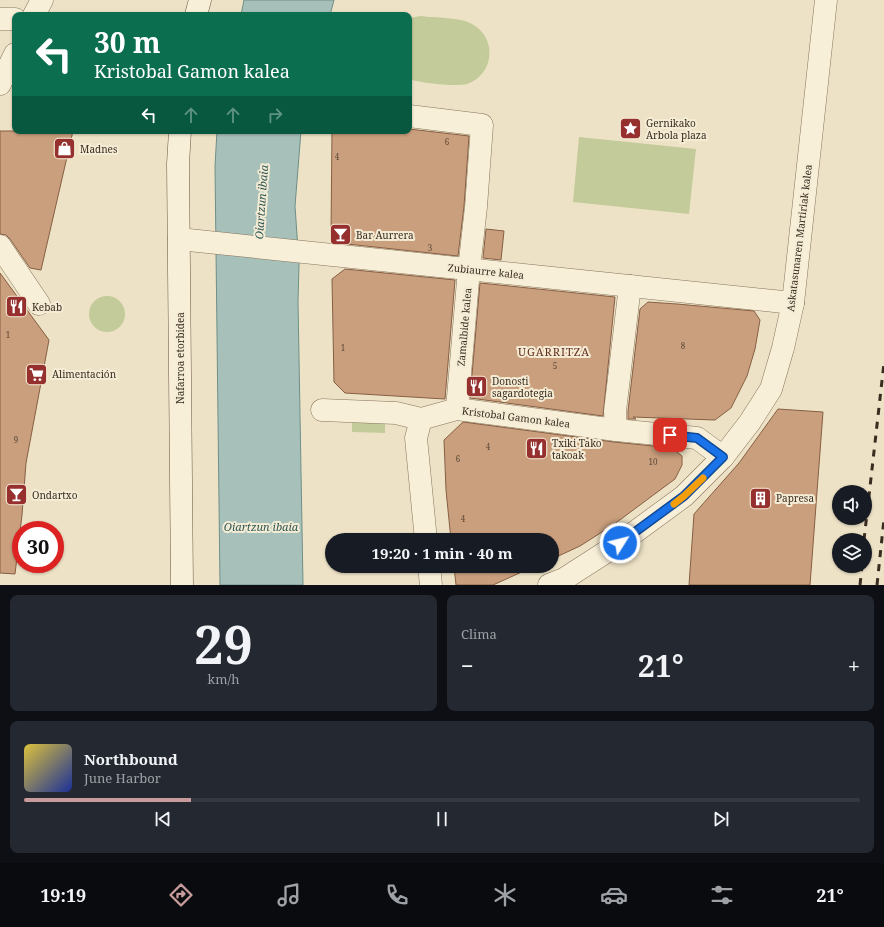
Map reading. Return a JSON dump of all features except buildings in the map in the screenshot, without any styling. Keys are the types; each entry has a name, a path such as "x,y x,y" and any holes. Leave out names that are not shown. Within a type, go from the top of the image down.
{"street":[{"path":"36,12 42,0"},
{"path":"197,12 200,0"},
{"name":"Askatasunaren Martiriak kalea","path":"549,585 564,579 620,543 684,496 723,457 750,422 771,389 783,348 793,303 826,0"},
{"path":"0,20 12,19"},
{"path":"0,84 12,60"},
{"name":"Zamalbide kalea","path":"412,116 482,125 476,207 457,409"},
{"name":"Nafarroa etorbidea","path":"180,134 178,164 182,585"},
{"name":"Zubiaurre kalea","path":"179,239 793,303"},
{"path":"0,246 40,304"},
{"path":"616,430 615,411 630,286"},
{"name":"Kristobal Gamon kalea","path":"322,410 396,413 421,419 457,409 616,430 697,438 723,457"},
{"path":"421,419 416,438 425,533"},
{"path":"429,573 430,585"}],"green space":[{"path":"421,16 461,20 472,24 480,30 486,38 489,47 487,65 483,73 476,79 462,85 447,85 412,80 412,18"},
{"path":"579,137 696,149 689,214 573,202"},
{"path":"111,296 120,301 124,307 124,321 120,327 111,332 103,332 94,327 90,321 89,310 94,301 100,297"},
{"path":"352,420 385,422 385,433 352,432"}],"water":[{"path":"244,0 334,0 331,12 242,12"},
{"name":"Oiartzun ibaia","path":"217,134 301,134 295,206 299,264 298,301 303,585 220,585 215,166"}],"railway":[{"path":"865,533 884,363"},
{"path":"877,585 884,519"},
{"path":"860,585 861,573"}],"slow traffic":[{"path":"674,504 703,478"}],"place":[{"name":"Gernikako Arbola plaza","path":"631,129"},
{"name":"Madnes","path":"64,149"},
{"name":"Bar Aurrera","path":"341,235"},
{"name":"Kebab","path":"17,307"},
{"name":"Alimentación","path":"37,374"},
{"name":"Donosti sagardotegia","path":"476,387"},
{"name":"Txiki Tako takoak","path":"537,449"},
{"name":"Ondartxo","path":"17,495"},
{"name":"Papresa","path":"761,498"}],"district":[{"name":"UGARRITZA","path":"554,351"}],"route":[{"path":"620,543 684,496 723,457 697,438 670,435"}]}
